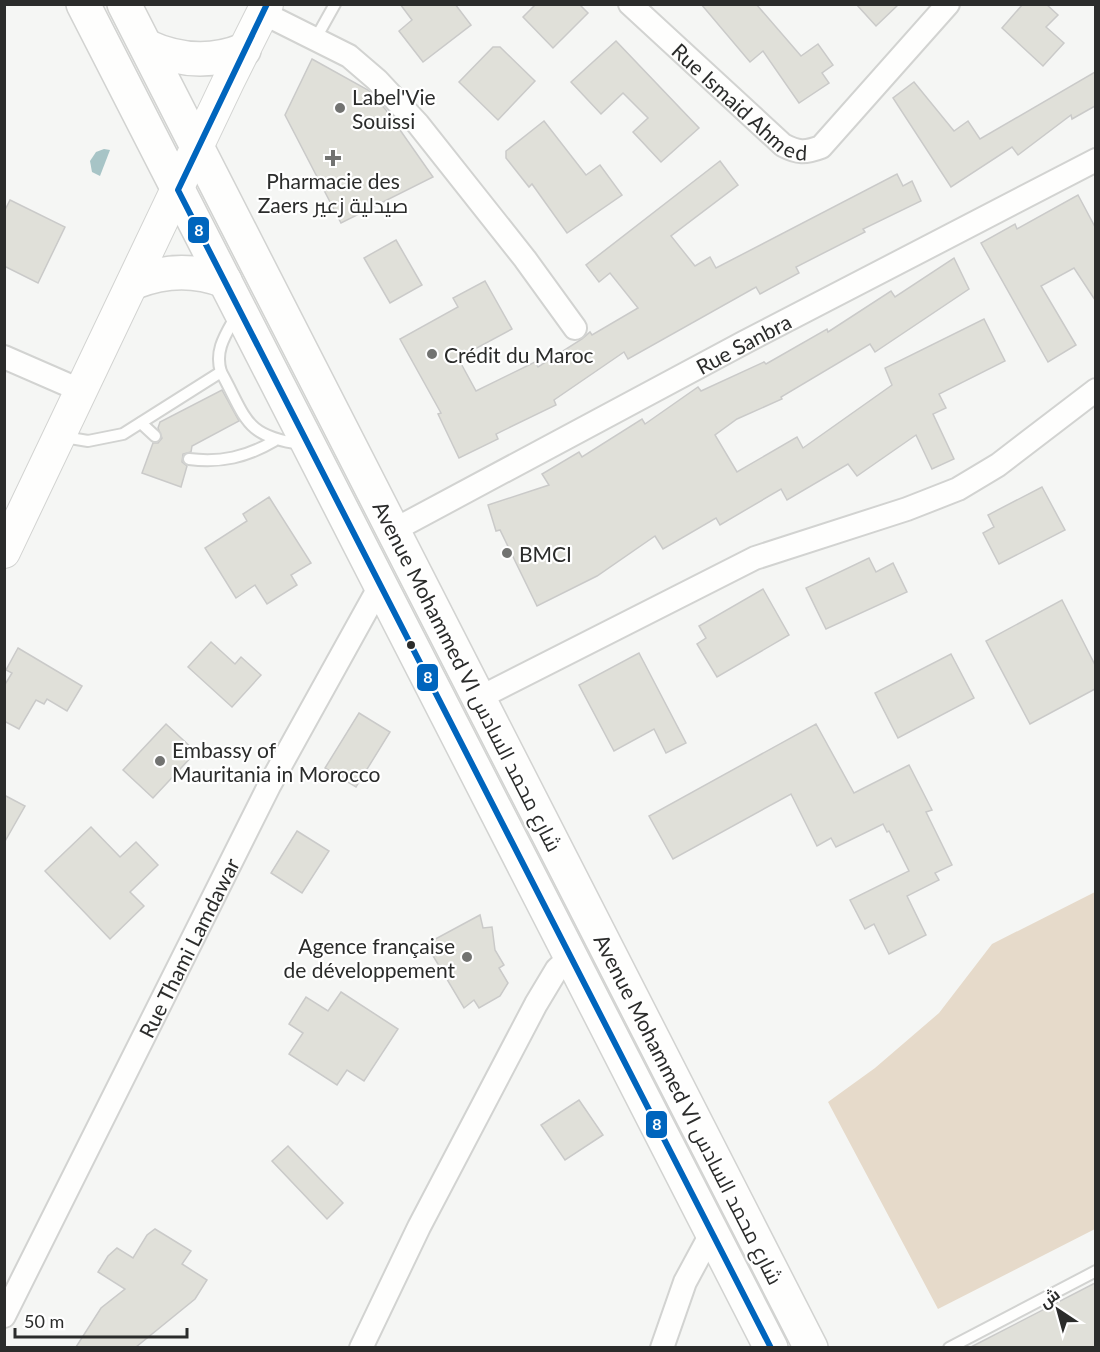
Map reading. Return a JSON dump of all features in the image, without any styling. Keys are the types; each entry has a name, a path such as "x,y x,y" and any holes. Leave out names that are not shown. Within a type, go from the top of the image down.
{"main road":[{"name":"Avenue Mohammed VI شارع محمد السادس","path":"82,4 381,584 569,958 771,1347"},
{"name":"Avenue Mohammed VI شارع محمد السادس","path":"124,4 811,1347"},
{"path":"4,552 265,9"},
{"path":"146,46 175,57 190,59 223,57 244,50"},
{"path":"135,282 176,272 199,273 232,295"}],"street":[{"name":"Rue Ismaid Ahmed","path":"630,4 783,145 797,152 807,152 821,147 948,4"},
{"path":"265,9 349,56 377,80 418,124 525,259 575,328"},
{"name":"Rue Sanbra","path":"394,530 745,342 1095,160"},
{"path":"4,357 82,391"},
{"path":"479,698 755,558 885,516 958,489 998,465 1095,390"},
{"name":"Rue Thami Lamdawar","path":"4,1316 269,786 381,584"},
{"path":"360,1347 419,1227 536,1004 557,969 569,958"},
{"path":"662,1347 685,1282 712,1232"}],"lane":[{"path":"316,39 334,4"},
{"path":"232,295 219,346 218,363 221,372 252,428 274,441 309,446"},
{"path":"61,436 88,441 103,440 123,434 221,372"},
{"path":"141,423 155,436"},
{"path":"189,459 206,461 232,458 258,450 274,441"},
{"path":"949,1347 1095,1272"}],"shaded area":[{"path":"1095,892 1095,1229 938,1309 828,1102 875,1068 939,1013 992,944"}],"water":[{"path":"104,149 110,150 100,176 92,172 90,161 96,152"}],"building":[{"path":"400,4 455,4 471,25 423,62 399,31 412,20"},
{"path":"536,4 579,4 588,13 553,48 523,17"},
{"path":"701,4 756,4 801,56 818,44 833,65 822,73 829,83 799,103 763,51 750,62"},
{"path":"856,4 899,4 876,26"},
{"path":"1023,4 1046,4 1058,15 1046,27 1064,43 1043,66 1002,28"},
{"path":"616,41 699,128 661,162 633,132 648,118 623,93 601,114 571,82"},
{"path":"493,47 500,47 535,81 498,120 459,82"},
{"path":"312,59 368,90 386,110 433,177 341,223 285,115"},
{"path":"1095,72 1095,106 1072,119 1071,115 1018,155 1012,147 951,187 893,98 914,82 954,131 968,121 980,139"},
{"path":"544,121 586,175 600,165 622,195 567,233 532,184 529,187 506,158 506,151"},
{"path":"720,161 738,185 671,236 695,266 710,257 716,268 897,174 903,186 912,181 921,201 863,229 865,232 796,267 799,273 760,294 756,287 628,359 624,352 554,400 556,405 496,434 498,439 459,458 438,414 441,413 400,339 458,307 453,298 485,281 512,329 458,358 476,391 535,362 538,367 590,332 592,335 638,308 610,273 599,282 586,265"},
{"path":"1078,195 1095,227 1095,300 1074,268 1041,286 1076,345 1048,362 981,243 1015,224 1017,229"},
{"path":"10,200 65,227 38,283 4,266 4,212"},
{"path":"396,240 422,285 390,303 364,258"},
{"path":"954,258 969,289 875,352 870,344 781,397 782,399 737,419 715,435 737,472 797,437 803,448 892,385 885,368 984,319 1005,361 939,394 946,408 933,414 954,459 932,469 916,435 857,476 848,464 787,500 781,489 720,525 716,518 663,549 655,536 597,576 537,606 500,530 496,531 488,505 549,485 542,474 579,452 582,457 642,419 645,424 698,387 701,391 764,362 766,364 827,329 828,332 891,291 895,297"},
{"path":"222,390 239,421 192,446 191,452 183,454 182,462 187,466 181,487 142,473 153,443 158,443 162,438 158,428 160,422"},
{"path":"1042,487 1065,530 999,564 983,533 994,527 988,515"},
{"path":"269,497 311,563 291,575 297,585 267,604 255,585 236,598 205,548 247,521 243,514"},
{"path":"869,558 876,572 893,563 907,592 826,629 806,588"},
{"path":"763,589 789,635 717,677 697,644 706,638 699,626"},
{"path":"1062,600 1095,665 1095,689 1030,724 986,641"},
{"path":"211,642 235,664 241,657 261,675 232,707 188,667"},
{"path":"18,648 82,686 67,711 47,699 44,704 36,700 19,729 4,721 4,686 12,673 6,670"},
{"path":"639,653 686,743 666,753 654,729 614,751 579,685"},
{"path":"951,654 974,698 898,738 875,693"},
{"path":"359,713 390,732 356,787 325,768"},
{"name":"Embassy of Mauritania in Morocco","path":"166,724 196,752 153,798 123,770"},
{"path":"816,724 854,793 909,765 932,810 926,812 952,865 935,873 939,880 907,896 926,935 889,954 874,924 865,929 850,900 909,871 889,831 887,832 883,824 836,847 831,838 817,846 791,794 673,859 649,816"},
{"path":"4,795 25,806 4,843"},
{"path":"91,827 120,857 136,842 158,865 130,892 144,906 110,939 45,871"},
{"path":"297,831 329,851 302,893 271,873"},
{"name":"Agence française de développement","path":"480,915 483,928 492,927 495,950 504,965 499,968 508,983 500,996 479,1008 474,1000 464,1008 426,944"},
{"path":"341,992 398,1029 364,1081 347,1070 337,1085 289,1054 303,1033 289,1024 306,997 328,1011"},
{"path":"579,1100 603,1135 565,1160 541,1125"},
{"path":"288,1146 343,1203 327,1219 272,1161"},
{"path":"155,1229 191,1251 182,1264 207,1280 195,1299 136,1347 76,1347 101,1308 125,1289 98,1272 108,1256 117,1248 133,1258 147,1235"},
{"path":"1095,1283 1095,1347 971,1347"}],"transit line":[{"name":"8","path":"267,4 178,190 771,1348"}],"place":[{"name":"Label'Vie Souissi","path":"340,108"},
{"name":"Pharmacie des Zaers صيدلية زعير","path":"333,158"},
{"name":"Crédit du Maroc","path":"432,354"},
{"name":"BMCI","path":"507,553"},
{"name":"Embassy of Mauritania in Morocco","path":"160,761"},
{"name":"Agence française de développement","path":"467,957"}]}
